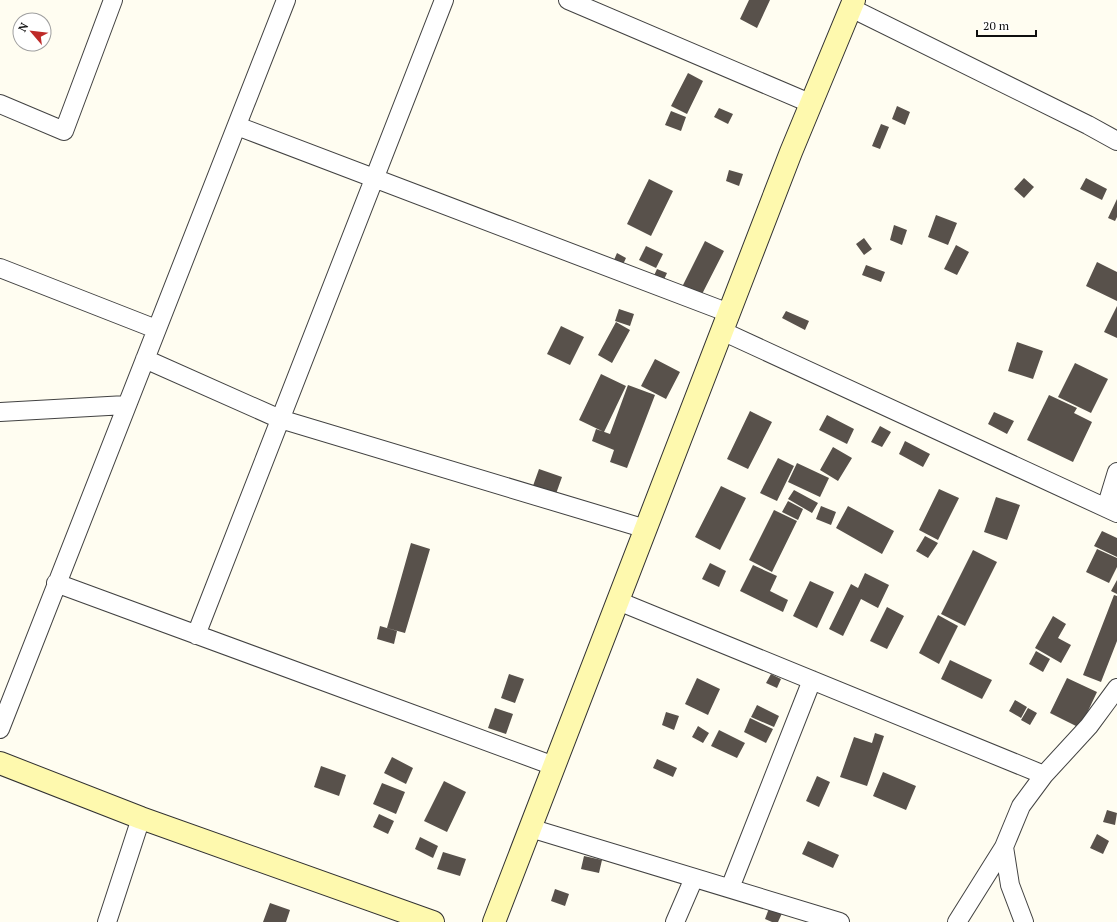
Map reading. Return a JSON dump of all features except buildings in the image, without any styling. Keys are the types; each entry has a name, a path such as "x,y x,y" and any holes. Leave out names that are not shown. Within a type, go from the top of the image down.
{"street":[{"path":"0,104 64,131 113,0"},
{"path":"0,729 286,0"},
{"path":"196,635 444,0"},
{"path":"568,0 812,104"},
{"path":"494,922 726,322 853,4 1117,141"},
{"path":"237,126 374,178 726,322 1111,510 1117,472"},
{"path":"0,268 156,329"},
{"path":"145,359 280,419 646,529"},
{"path":"0,412 126,405"},
{"path":"56,583 554,766"},
{"path":"618,601 1044,775"},
{"path":"730,888 812,680"},
{"path":"957,922 1004,847 1021,806 1044,775 1089,726 1117,688"},
{"path":"0,763 141,818 433,922"},
{"path":"107,922 141,818"},
{"path":"530,828 840,922"},
{"path":"1004,847 1010,885 1024,922"},
{"path":"675,922 694,878"}]}
